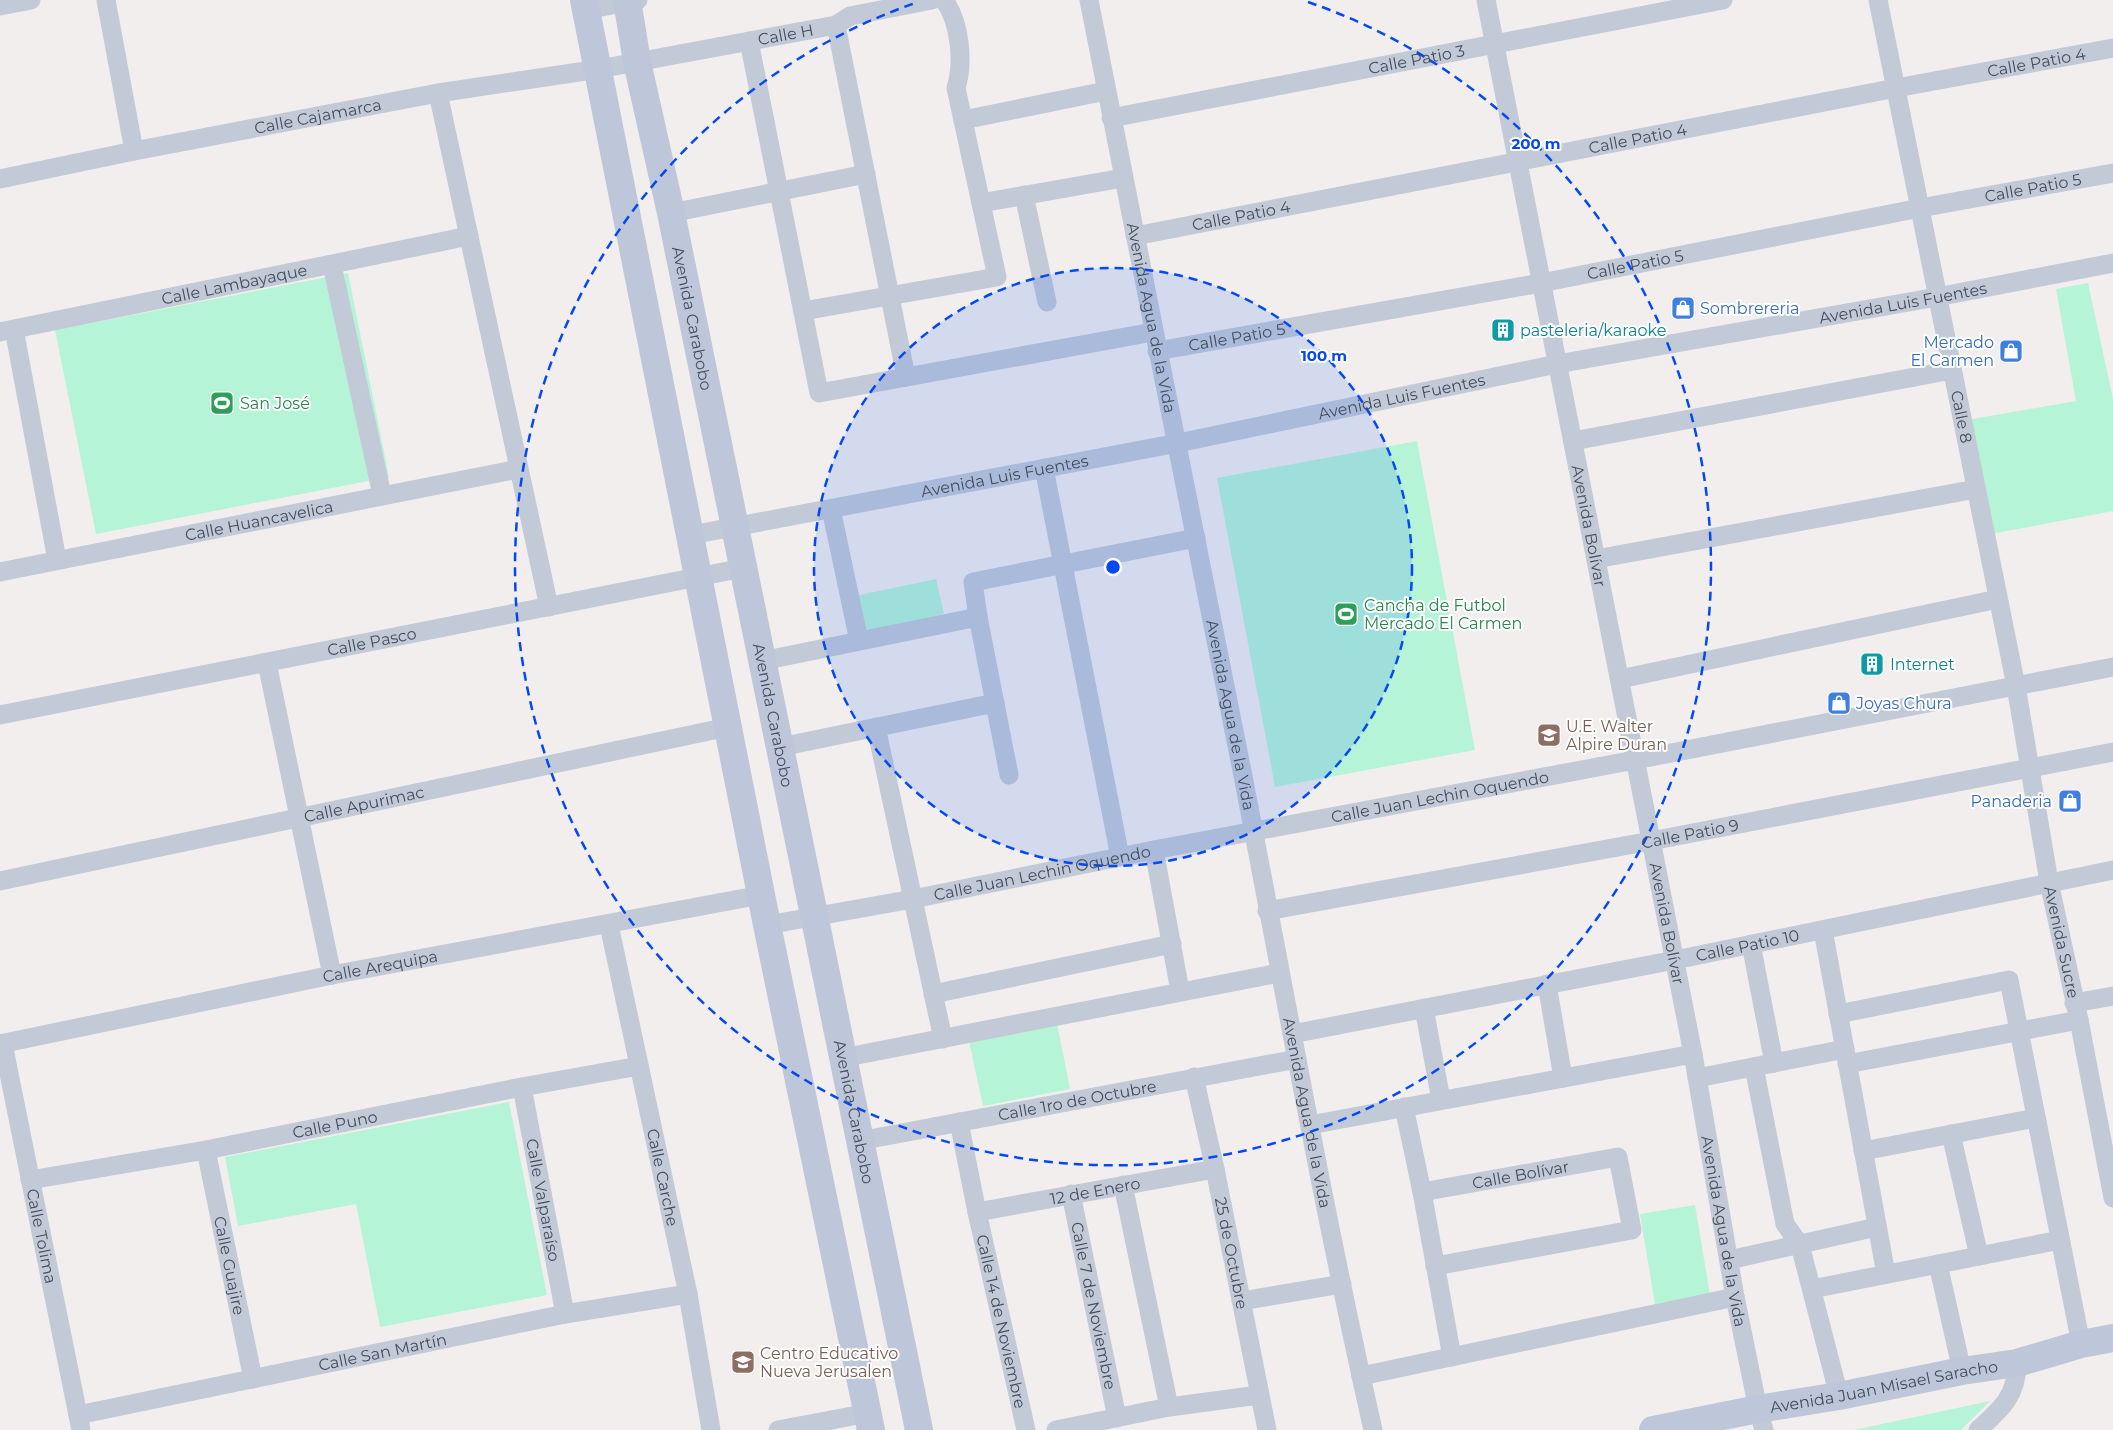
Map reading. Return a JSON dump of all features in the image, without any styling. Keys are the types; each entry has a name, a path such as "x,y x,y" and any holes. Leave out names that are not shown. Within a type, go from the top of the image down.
{"street":[{"path":"0,6 31,0"},
{"path":"106,0 134,151"},
{"name":"Calle H","path":"637,62 749,41 844,14 932,0"},
{"path":"803,311 997,277 956,88 960,66 957,36 949,8 944,0"},
{"name":"Avenida Agua de la Vida","path":"1088,0 1157,352 1178,443 1254,832 1267,911 1373,1430"},
{"name":"Avenida Bolívar","path":"1486,0 1693,1054"},
{"name":"Calle Patio 3","path":"1111,118 1723,0"},
{"name":"Calle 8","path":"1878,0 2016,686"},
{"path":"631,1 585,5 767,925 869,1421 778,1430"},
{"name":"Avenida Carabobo","path":"631,1 637,62 735,527 919,1430"},
{"path":"844,14 866,174 906,377"},
{"path":"749,41 819,393 1153,332"},
{"name":"Calle Patio 4","path":"1135,236 1896,88 2113,48"},
{"name":"Calle Cajamarca","path":"0,179 134,151 438,93 637,62"},
{"path":"963,120 1106,91"},
{"path":"438,93 548,607"},
{"name":"Calle Patio 5","path":"1157,352 1541,282 1920,208 2113,173"},
{"path":"670,213 866,174"},
{"path":"982,203 1123,178"},
{"path":"1024,195 1047,302"},
{"name":"Calle Lambayaque","path":"7,331 332,266 469,236"},
{"name":"Avenida Luis Fuentes","path":"691,535 1178,443 1557,364 1937,297 2113,263"},
{"path":"332,266 382,495"},
{"path":"7,331 57,560"},
{"path":"1573,441 1952,370"},
{"name":"Calle Huancavelica","path":"0,572 518,468"},
{"path":"1044,468 1120,857"},
{"path":"1596,559 1976,489"},
{"path":"831,509 859,641"},
{"path":"1009,775 978,618 973,582 1196,538"},
{"name":"Calle Pasco","path":"0,715 743,568"},
{"path":"1620,679 1998,599"},
{"path":"762,661 978,618"},
{"path":"268,662 332,976"},
{"name":"Calle Juan Lechin Oquendo","path":"767,925 913,899 1154,850 1635,760 2113,667"},
{"name":"Avenida Sucre","path":"2016,686 2049,882 2077,1012 2106,1119 2113,1198"},
{"path":"780,746 995,704"},
{"name":"Calle Apurimac","path":"0,882 728,727"},
{"path":"876,727 943,1039"},
{"name":"Calle Patio 9","path":"1267,911 1651,841 2113,752"},
{"path":"1154,850 1180,991"},
{"name":"Calle Patio 10","path":"1292,1034 1675,960 2113,870"},
{"name":"Calle Arequipa","path":"2,1044 332,976 762,895"},
{"name":"Calle Carche","path":"608,925 688,1294 711,1430"},
{"path":"1822,930 1886,1274"},
{"path":"933,994 1172,944"},
{"path":"1751,944 1774,1063"},
{"path":"842,1058 1280,973"},
{"path":"1838,1014 2009,980 2081,1344"},
{"path":"1547,984 1563,1078"},
{"path":"1698,1078 1774,1063 1846,1057 2019,1032 2077,1012 2113,996"},
{"path":"1424,1008 1441,1100"},
{"name":"Calle Tolima","path":"2,1044 79,1423"},
{"path":"1310,1124 1693,1054"},
{"name":"Avenida Agua de la Vida","path":"1693,1054 1735,1297 1761,1419"},
{"name":"Calle 1ro de Octubre","path":"860,1141 1297,1059"},
{"name":"Calle Puno","path":"30,1180 206,1150 522,1087 639,1066"},
{"path":"1754,1067 1784,1224 1800,1245 1839,1396"},
{"name":"25 de Octubre","path":"1194,1077 1215,1169 1267,1430"},
{"name":"Calle Valparaíso","path":"522,1087 565,1314"},
{"path":"1404,1107 1422,1192 1452,1357"},
{"path":"1863,1151 2036,1118"},
{"name":"Calle 14 de Noviembre","path":"959,1122 976,1212 1026,1430"},
{"path":"1951,1134 1979,1256"},
{"name":"Calle Guajire","path":"206,1150 253,1379"},
{"name":"Calle Bolívar","path":"1422,1192 1618,1157 1632,1230 1435,1266"},
{"name":"12 de Enero","path":"976,1212 1215,1169"},
{"path":"1122,1185 1169,1407"},
{"name":"Calle 7 de Noviembre","path":"1072,1194 1117,1418"},
{"path":"1729,1260 1877,1226"},
{"path":"1812,1289 2060,1240"},
{"path":"1938,1264 1962,1371"},
{"path":"1241,1302 1342,1284"},
{"name":"Calle San Martín","path":"79,1423 253,1379 565,1314 688,1294"},
{"path":"1361,1376 1735,1297"},
{"name":"Avenida Juan Misael Saracho","path":"1653,1430 1761,1419 1839,1396 1962,1371 2017,1363 2081,1344 2113,1338"},
{"path":"1978,1430 1997,1413 2011,1394 2016,1380 2017,1363"},
{"path":"1056,1430 1169,1407 1259,1395"}],"green space":[{"name":"San José","path":"348,273 389,477 96,534 55,330"},
{"path":"2088,283 2113,399 2113,511 1991,534 1967,420 2076,401 2056,289"},
{"name":"Cancha de Futbol Mercado El Carmen","path":"1417,441 1475,750 1275,787 1217,478"},
{"path":"936,579 944,614 863,632 855,596"},
{"path":"1057,1023 1070,1089 983,1106 969,1041"},
{"path":"509,1102 547,1295 380,1327 356,1204 238,1226 225,1157"},
{"path":"1695,1205 1710,1295 1655,1304 1640,1214"},
{"path":"1990,1401 1961,1430 1854,1430"}],"place":[{"name":"Sombrereria","path":"1683,308"},
{"name":"pasteleria/karaoke","path":"1503,330"},
{"name":"Mercado El Carmen","path":"2011,351"},
{"name":"San José","path":"222,403"},
{"name":"Cancha de Futbol Mercado El Carmen","path":"1346,614"},
{"name":"Internet","path":"1872,664"},
{"name":"Joyas Chura","path":"1839,703"},
{"name":"U.E. Walter Alpire Duran","path":"1549,735"},
{"name":"Panaderia","path":"2070,801"},
{"name":"Centro Educativo Nueva Jerusalen","path":"743,1362"}]}
